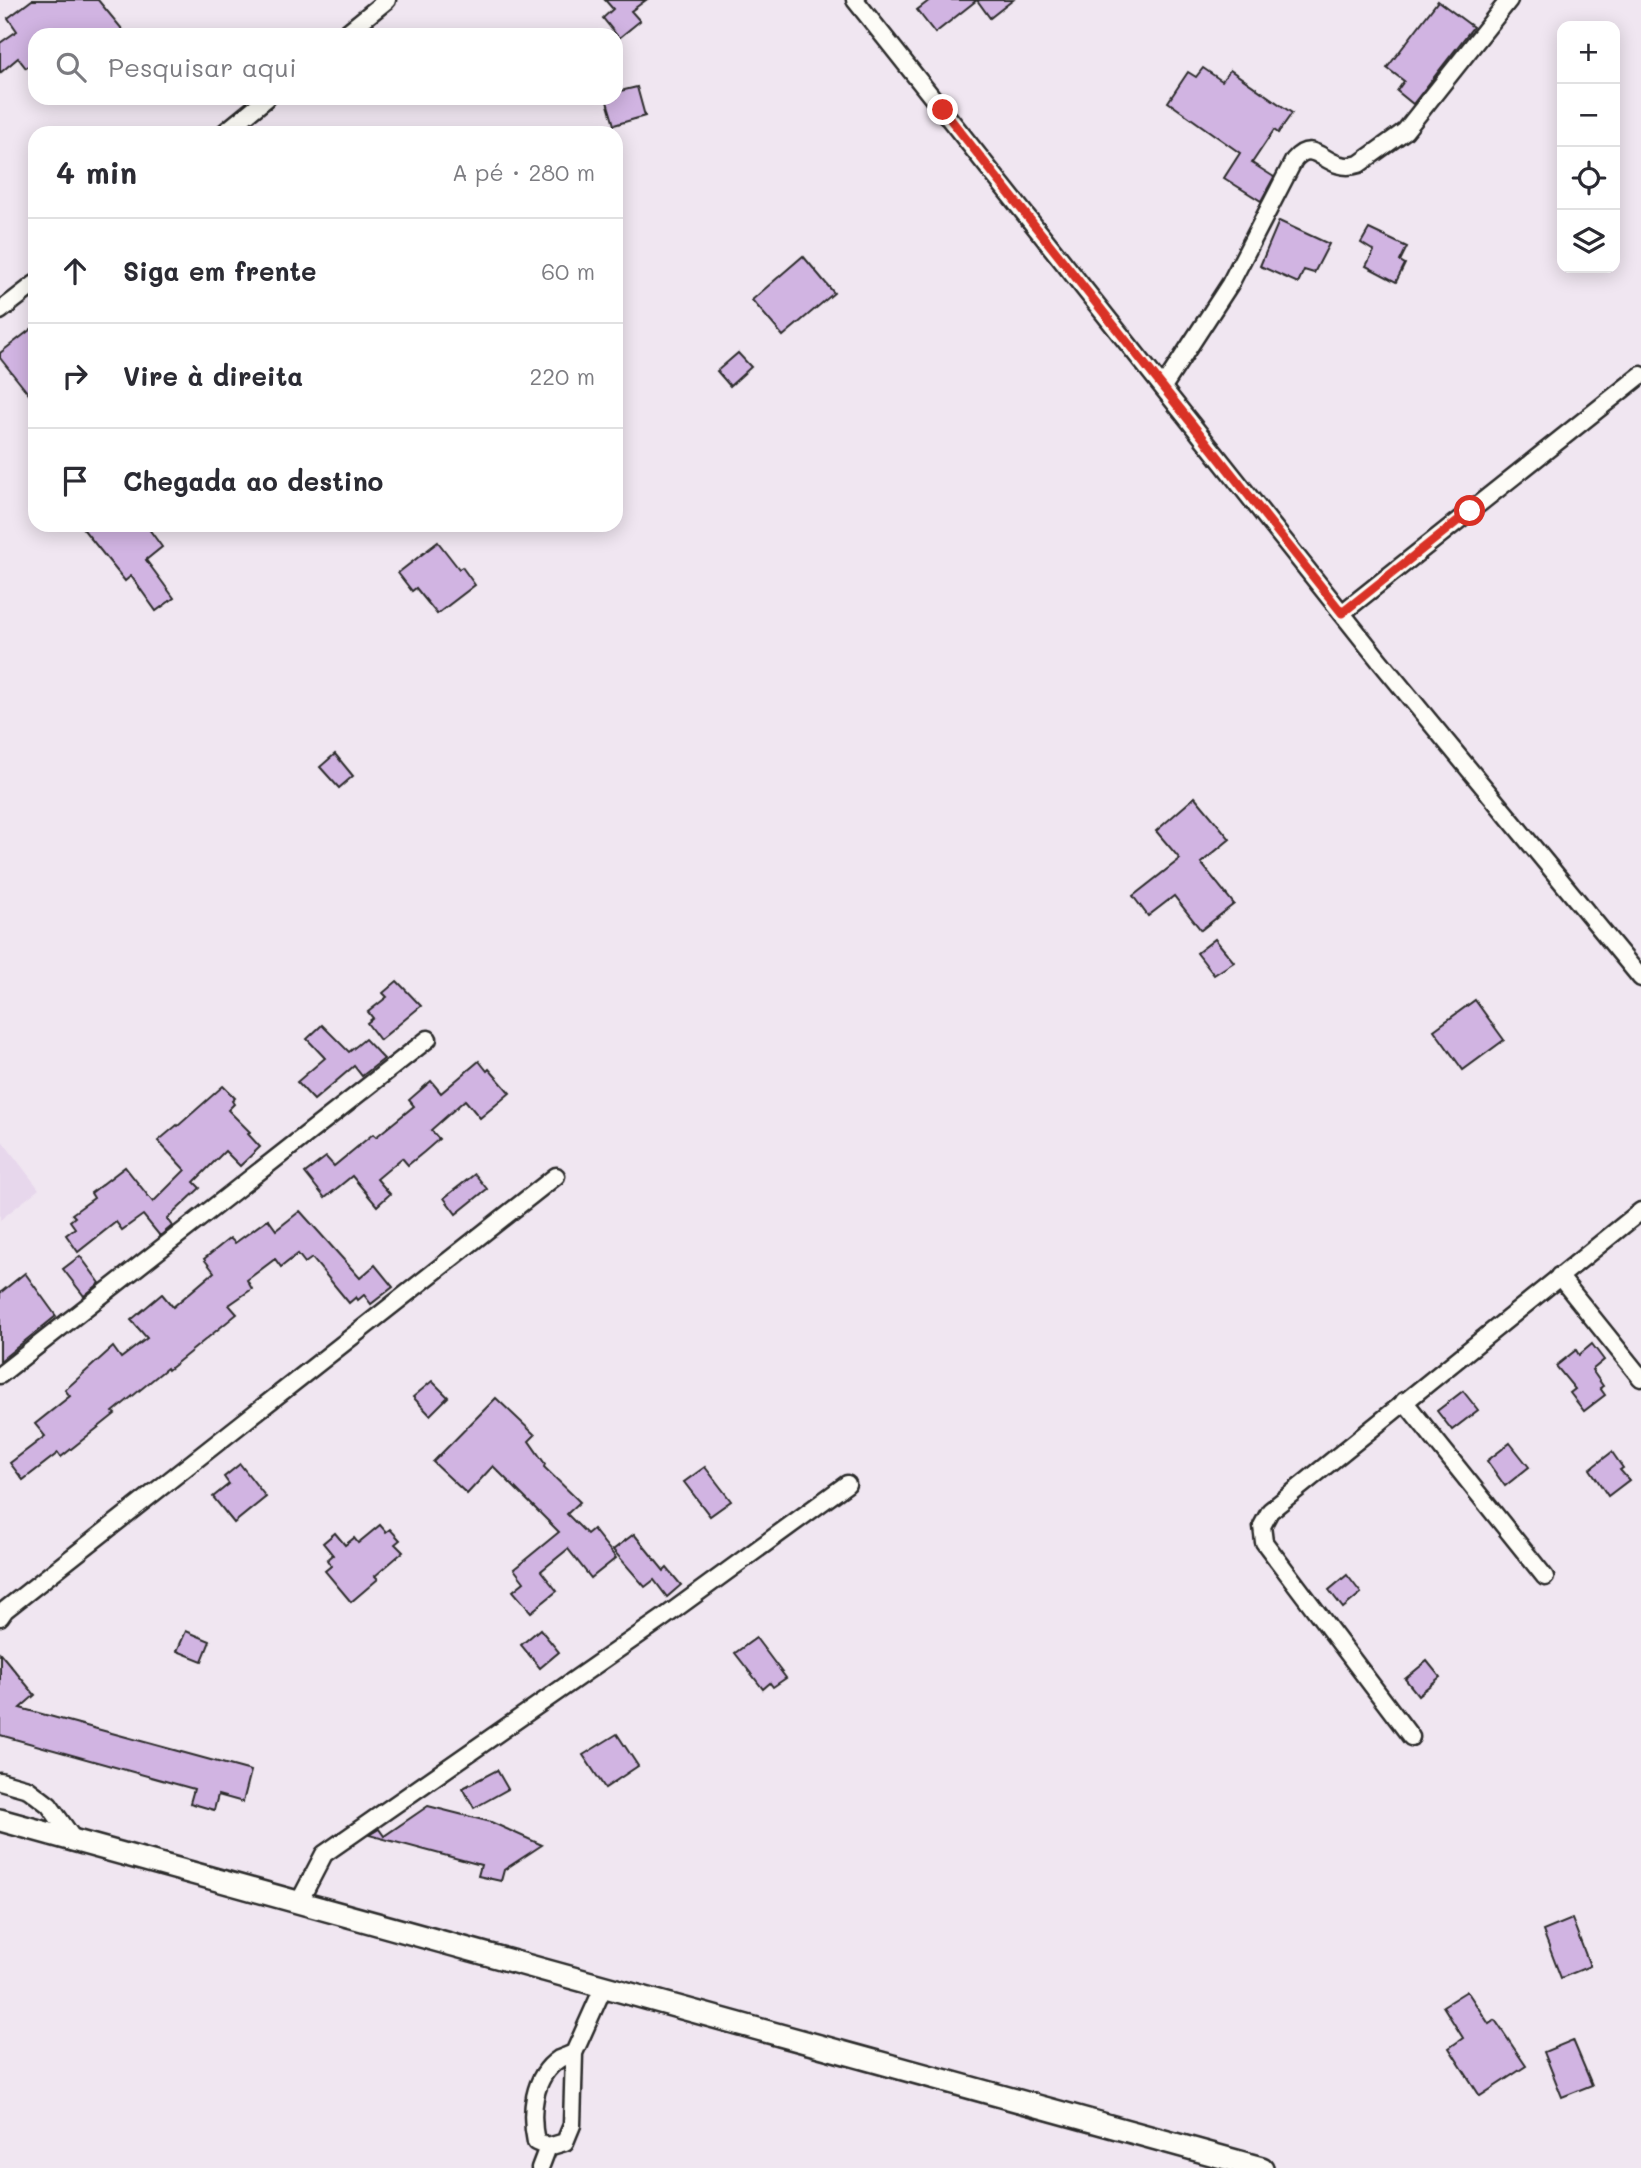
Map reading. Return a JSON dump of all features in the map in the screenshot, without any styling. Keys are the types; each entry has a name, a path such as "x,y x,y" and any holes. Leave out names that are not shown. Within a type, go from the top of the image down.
{"main road":[{"path":"0,1820 1262,2168"}],"street":[{"path":"353,28 387,0"},
{"path":"855,0 1342,613 1641,978"},
{"path":"1163,387 1230,284 1294,160 1301,152 1317,152 1331,163 1351,167 1405,131 1509,0"},
{"path":"233,126 258,105"},
{"path":"0,311 28,289"},
{"path":"1342,613 1641,375"},
{"path":"0,1375 428,1039"},
{"path":"0,1617 5,1610 556,1176"},
{"path":"1411,1737 1264,1542 1262,1526 1270,1511 1641,1211"},
{"path":"1559,1276 1641,1378"},
{"path":"1404,1401 1545,1577"},
{"path":"299,1902 324,1854 663,1618 847,1484"},
{"path":"0,1781 28,1789 49,1805 74,1840"},
{"path":"575,2053 558,2060 540,2080 533,2103 536,2142 548,2147 565,2142 572,2125 575,2053 604,1986"},
{"path":"540,2168 548,2147"}],"shaded area":[{"path":"0,1138 39,1189 0,1220"}],"building":[{"path":"32,0 98,0 121,28 28,28 28,66 26,68 18,58 0,73 0,43 17,31 8,18"},
{"path":"605,0 646,0 631,11 640,21 623,35 623,28 611,28 603,18 613,9"},
{"path":"930,0 977,0 935,33 917,10"},
{"path":"977,0 1013,0 990,18"},
{"path":"1438,1 1473,27 1413,104 1397,91 1404,81 1387,68"},
{"path":"1203,68 1222,81 1230,70 1292,113 1278,133 1274,130 1252,163 1274,177 1261,201 1224,178 1240,153 1168,102 1188,72 1196,77"},
{"path":"637,87 645,116 614,125 608,105 623,105 623,90"},
{"path":"1279,221 1329,244 1314,273 1304,270 1298,283 1260,266"},
{"path":"1369,229 1407,247 1400,261 1405,264 1396,282 1366,266 1374,251 1361,243"},
{"path":"803,256 834,293 783,336 752,300"},
{"path":"28,331 28,393 0,358 0,353"},
{"path":"738,353 751,367 730,386 717,371"},
{"path":"86,532 151,532 162,547 146,560 174,598 156,611 131,576 125,581"},
{"path":"438,542 475,585 437,614 416,588 412,591 398,573"},
{"path":"335,754 353,776 339,788 320,767"},
{"path":"1195,797 1230,839 1201,863 1234,904 1201,930 1174,896 1148,916 1133,896 1180,859 1156,831"},
{"path":"1215,939 1234,962 1214,975 1197,953"},
{"path":"397,981 421,1006 380,1040 367,1023 373,1018 368,1012 387,997 383,993"},
{"path":"1475,1000 1504,1040 1463,1070 1434,1030"},
{"path":"322,1025 349,1052 365,1039 384,1059 362,1076 354,1066 314,1100 297,1082 325,1058 307,1039"},
{"path":"479,1061 510,1093 480,1118 465,1100 431,1130 439,1139 408,1165 402,1158 377,1179 390,1194 377,1206 352,1176 325,1198 305,1173 326,1157 334,1166 373,1134 376,1137 414,1106 409,1100 431,1081 441,1093"},
{"path":"223,1086 235,1098 232,1101 234,1104 228,1110 250,1132 248,1134 260,1147 240,1166 225,1151 194,1182 200,1188 167,1219 172,1226 160,1236 143,1215 122,1230 116,1222 78,1252 66,1235 75,1228 70,1221 75,1217 72,1214 94,1198 91,1193 125,1167 153,1202 185,1170 158,1141"},
{"path":"475,1174 487,1189 456,1214 444,1198"},
{"path":"300,1211 360,1278 375,1265 393,1287 371,1304 364,1295 349,1303 312,1258 305,1263 298,1254 281,1267 275,1259 247,1280 252,1289 229,1305 237,1314 168,1370 167,1368 61,1457 58,1453 23,1480 10,1463 45,1436 35,1424 70,1396 65,1390 113,1347 121,1358 147,1338 131,1320 162,1294 173,1307 214,1272 204,1259 230,1238 235,1243 268,1219 276,1230"},
{"path":"80,1256 100,1283 84,1296 63,1269"},
{"path":"25,1273 56,1316 0,1361 0,1293"},
{"path":"1592,1344 1604,1360 1592,1370 1603,1386 1600,1388 1605,1395 1584,1411 1570,1393 1575,1389 1556,1366 1576,1350 1579,1355"},
{"path":"432,1381 448,1397 430,1415 413,1397"},
{"path":"1463,1391 1478,1410 1452,1430 1437,1411"},
{"path":"496,1398 535,1435 529,1441 545,1464 544,1467 580,1502 567,1514 587,1534 593,1529 616,1558 591,1578 568,1549 541,1571 557,1591 531,1612 513,1591 524,1582 514,1569 559,1532 493,1466 467,1494 433,1462"},
{"path":"1510,1443 1529,1467 1505,1486 1487,1461"},
{"path":"1612,1452 1623,1468 1620,1470 1629,1480 1608,1496 1590,1469"},
{"path":"240,1464 266,1497 234,1523 213,1497 229,1484 224,1477"},
{"path":"705,1467 731,1501 710,1516 684,1482"},
{"path":"380,1525 386,1532 390,1529 400,1540 395,1544 403,1552 375,1576 378,1579 351,1602 325,1571 331,1566 327,1560 333,1555 323,1543 335,1533 345,1545 354,1538 358,1543"},
{"path":"634,1534 664,1571 667,1568 681,1585 667,1597 654,1580 645,1587 613,1550"},
{"path":"1347,1575 1361,1593 1343,1608 1329,1590"},
{"path":"540,1629 559,1652 540,1668 521,1645"},
{"path":"186,1631 210,1641 202,1661 177,1651"},
{"path":"756,1638 786,1678 773,1687 770,1683 763,1689 735,1653"},
{"path":"0,1653 35,1695 20,1708 251,1771 243,1802 218,1795 214,1810 190,1803 194,1789 0,1735"},
{"path":"1427,1661 1440,1677 1418,1695 1405,1679"},
{"path":"617,1734 638,1766 605,1788 583,1755"},
{"path":"497,1770 508,1789 474,1808 463,1788"},
{"path":"428,1806 491,1822 542,1845 504,1870 501,1881 478,1876 481,1865 369,1835 379,1829 384,1836"},
{"path":"1572,1919 1590,1966 1561,1978 1543,1931"},
{"path":"1467,1991 1489,2024 1495,2020 1526,2066 1480,2096 1449,2048 1463,2038 1443,2006"},
{"path":"1573,2040 1592,2085 1562,2097 1544,2052"}],"route":[{"path":"943,110 1342,613 1470,511"}]}
